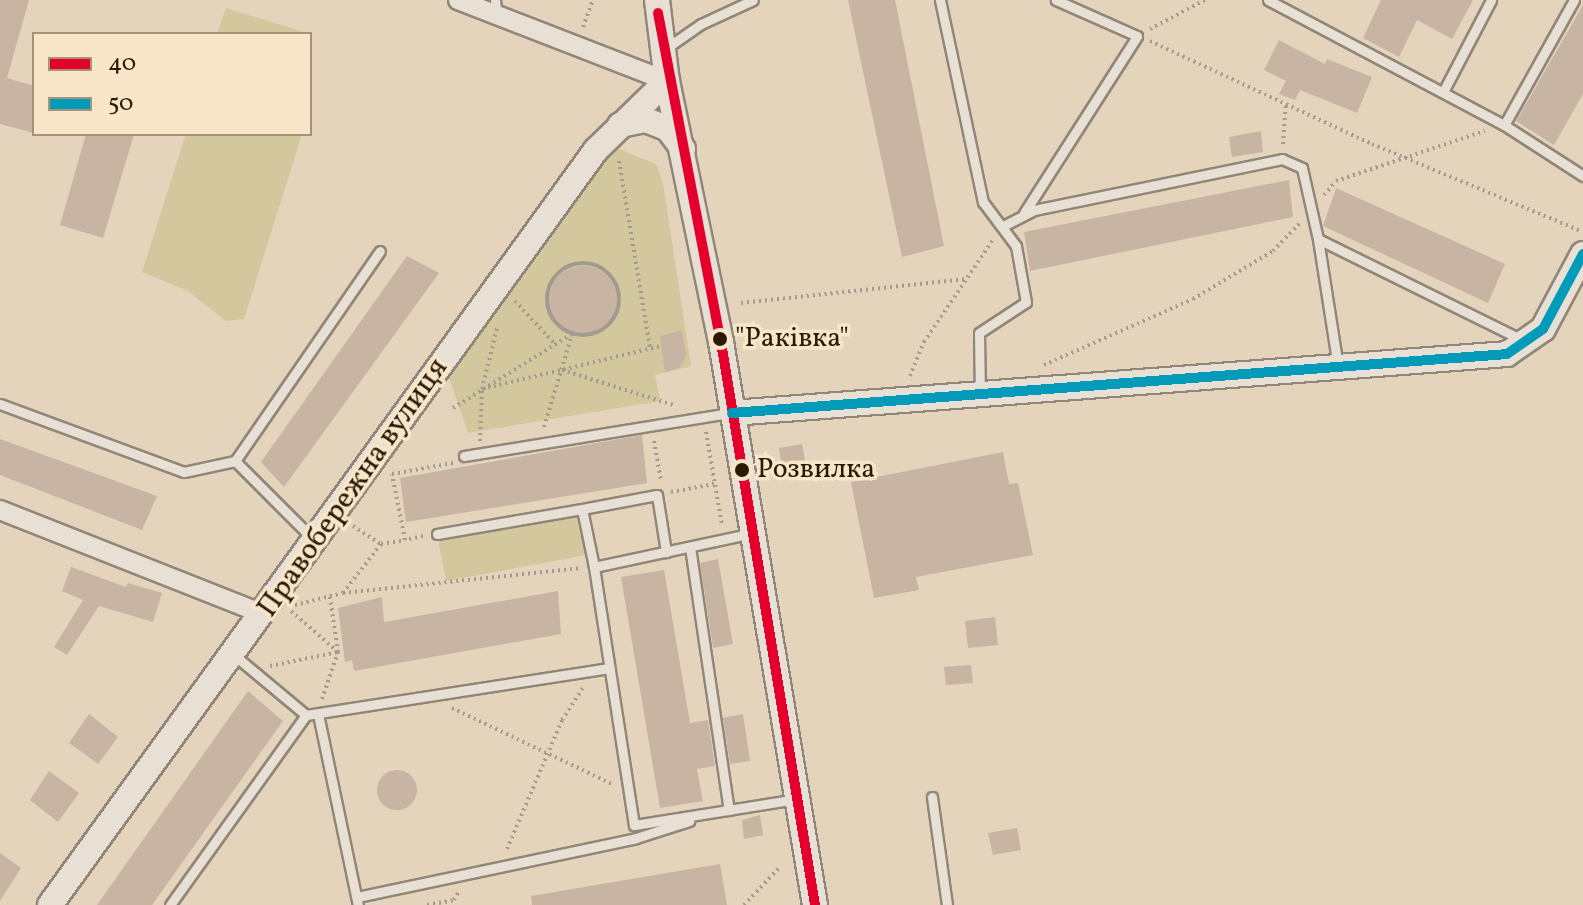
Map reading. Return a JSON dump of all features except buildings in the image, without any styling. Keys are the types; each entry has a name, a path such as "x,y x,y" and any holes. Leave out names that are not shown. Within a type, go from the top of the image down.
{"street":[{"path":"458,0 496,8 667,81"},
{"path":"657,0 667,81 684,151 732,413 815,905"},
{"name":"Правобережна вулиця","path":"50,905 242,662 263,614 314,540 596,150 618,136 667,81"},
{"path":"618,136 646,120 668,129 684,151"},
{"path":"732,413 1507,354 1529,344 1543,329 1583,254"},
{"path":"0,510 263,614"}],"lane":[{"path":"663,50 701,24 753,0"},
{"path":"940,0 983,202 1016,246 1026,302 979,333 980,394"},
{"path":"1023,216 1137,36 1056,0"},
{"path":"1268,0 1504,125 1583,176"},
{"path":"1443,92 1491,0"},
{"path":"1504,125 1574,0"},
{"path":"1003,226 1023,216 1282,159 1302,168 1318,239 1339,368"},
{"path":"1318,239 1529,344"},
{"path":"0,404 184,472 235,461 380,251"},
{"path":"464,456 703,414 732,413"},
{"path":"235,461 314,540"},
{"path":"437,534 657,495 666,552"},
{"path":"582,509 594,567 634,825 797,799"},
{"path":"594,567 753,533"},
{"path":"690,547 725,811"},
{"path":"242,662 306,715 609,668"},
{"path":"318,714 358,901 473,872 636,838 725,811"},
{"path":"170,905 306,715"},
{"path":"932,797 947,905"}],"path":[{"path":"583,27 593,0"},
{"path":"1137,36 1205,0"},
{"path":"1137,36 1404,158 1583,232"},
{"path":"1282,159 1286,104"},
{"path":"1029,372 1193,299 1273,251 1336,181 1504,125"},
{"path":"618,136 650,348"},
{"path":"905,386 924,342 1003,226"},
{"path":"453,408 554,343 572,334 593,335 614,318 618,290 600,267 572,265 550,283 548,311 555,323 572,334"},
{"path":"741,303 966,279"},
{"path":"506,290 554,343"},
{"path":"480,453 482,389 499,318"},
{"path":"540,443 572,334"},
{"path":"482,389 661,346"},
{"path":"562,370 703,414 724,540"},
{"path":"651,423 663,494 715,484"},
{"path":"342,518 381,544"},
{"path":"343,593 381,544 405,540"},
{"path":"338,652 286,607 343,593 594,567"},
{"path":"318,714 338,652 330,597"},
{"path":"242,662 338,652"},
{"path":"427,905 454,900 473,872 510,847 548,755 594,671"},
{"path":"424,697 483,719 548,755 629,791"},
{"path":"744,905 778,869"}],"shaded area":[{"path":"226,8 304,32 218,32"},
{"path":"185,136 301,136 244,319 226,321 188,291 142,272"},
{"path":"619,149 656,164 663,183 691,366 655,375 660,401 468,433 448,375 605,157"},
{"path":"582,509 592,554 446,581 437,534"}],"transit line":[{"name":"40","path":"658,13 721,342 815,905"},
{"name":"50","path":"732,413 1507,354 1543,329 1583,254"}],"place":[{"name":"\"Раківка\"","path":"720,339"},
{"name":"Розвилка","path":"742,470"}]}
